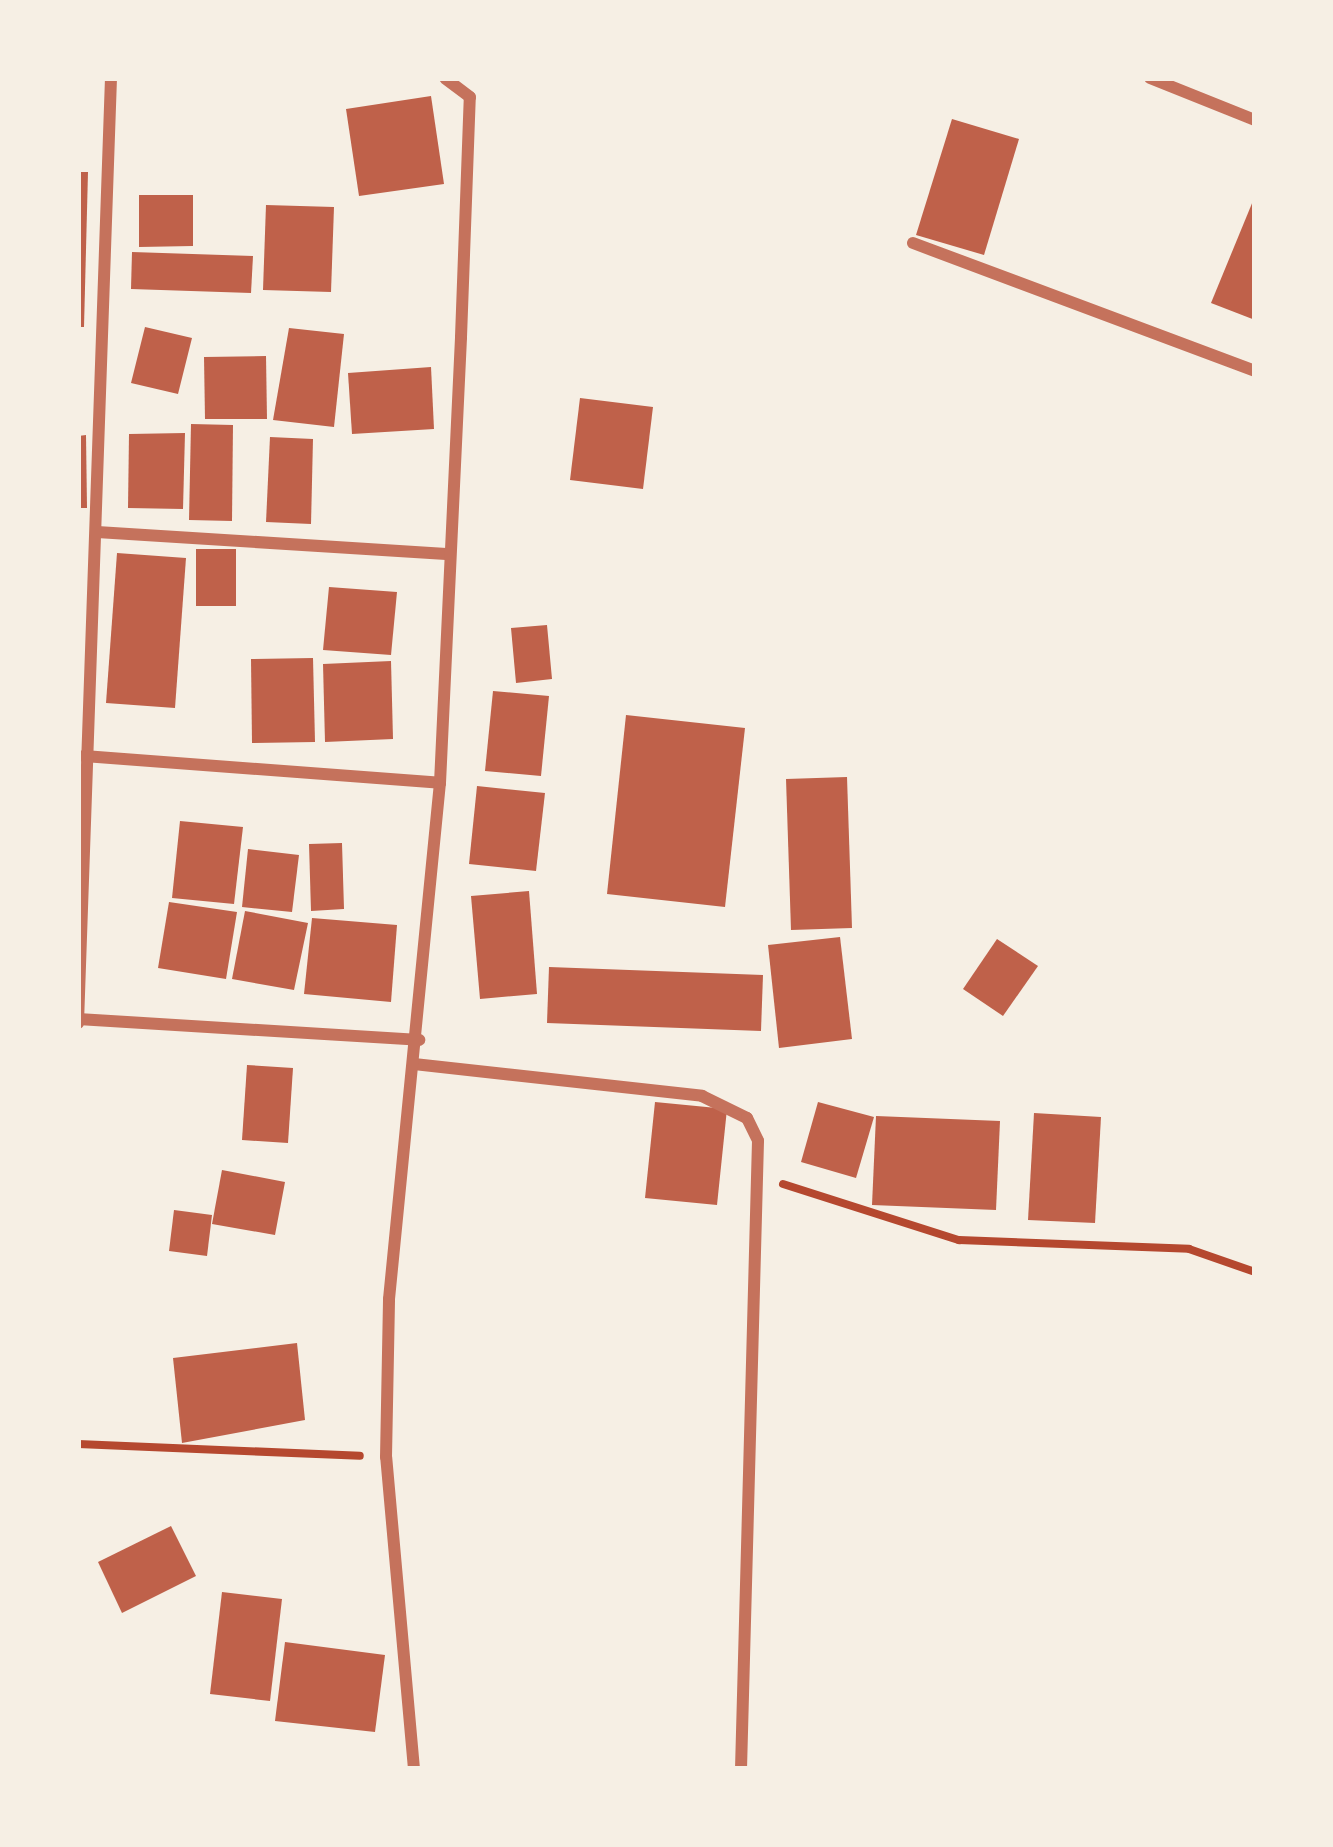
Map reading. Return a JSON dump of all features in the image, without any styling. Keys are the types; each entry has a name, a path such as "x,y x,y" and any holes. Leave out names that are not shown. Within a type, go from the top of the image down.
{"street":[{"path":"111,78 78,1021 418,1040"},
{"path":"414,1769 386,1457 389,1299 440,783 446,554 470,97 445,78"},
{"path":"1150,78 1255,120"},
{"path":"913,243 1255,371"},
{"path":"97,532 446,554"},
{"path":"84,756 440,783"},
{"path":"414,1064 715,1100 748,1118 761,1175 741,1769"}],"path":[{"path":"761,1175 959,1240 1189,1249 1255,1272"},
{"path":"78,1444 386,1457"}],"building":[{"path":"431,96 444,184 359,196 346,109"},
{"path":"952,119 1019,139 984,255 916,235"},
{"path":"78,172 88,172 84,327 78,327"},
{"path":"139,195 193,195 193,246 139,247"},
{"path":"1255,196 1255,320 1211,303"},
{"path":"266,205 334,207 331,292 263,290"},
{"path":"132,252 253,256 251,293 131,289"},
{"path":"145,327 192,338 178,394 131,383"},
{"path":"289,328 344,334 334,427 273,420"},
{"path":"266,356 267,419 205,419 204,357"},
{"path":"431,367 434,429 352,434 348,373"},
{"path":"580,398 653,407 643,489 570,480"},
{"path":"191,424 233,425 232,521 189,520"},
{"path":"185,433 183,509 128,508 129,434"},
{"path":"86,435 87,508 78,508 78,436"},
{"path":"270,437 313,439 311,524 266,522"},
{"path":"196,549 236,549 236,606 196,606"},
{"path":"117,553 186,558 175,708 106,703"},
{"path":"329,587 397,592 391,655 323,650"},
{"path":"547,625 552,679 516,683 511,628"},
{"path":"313,658 315,742 252,743 251,659"},
{"path":"391,661 393,739 325,742 323,664"},
{"path":"493,691 549,696 541,776 485,771"},
{"path":"626,715 745,728 725,907 607,894"},
{"path":"847,777 852,928 791,930 786,779"},
{"path":"477,786 545,793 536,871 469,864"},
{"path":"180,821 243,827 234,904 172,898"},
{"path":"342,843 344,909 311,911 309,844"},
{"path":"248,849 299,855 292,912 242,907"},
{"path":"529,891 537,994 480,999 471,896"},
{"path":"169,902 237,912 226,979 158,968"},
{"path":"245,911 308,923 294,990 232,979"},
{"path":"312,918 397,925 391,1002 304,994"},
{"path":"840,937 852,1039 779,1048 768,945"},
{"path":"997,939 1038,966 1003,1016 963,989"},
{"path":"549,967 763,975 761,1031 547,1023"},
{"path":"247,1065 293,1068 288,1143 242,1140"},
{"path":"655,1102 727,1109 717,1205 645,1198"},
{"path":"818,1102 874,1117 856,1178 801,1162"},
{"path":"1034,1113 1101,1117 1095,1223 1028,1220"},
{"path":"876,1116 1000,1121 996,1210 872,1205"},
{"path":"222,1170 285,1182 275,1235 212,1224"},
{"path":"174,1210 212,1215 207,1256 169,1251"},
{"path":"297,1343 305,1420 182,1443 173,1358"},
{"path":"171,1526 196,1576 122,1613 98,1562"},
{"path":"222,1592 282,1599 270,1701 210,1694"},
{"path":"285,1642 385,1655 375,1732 275,1721"}]}
